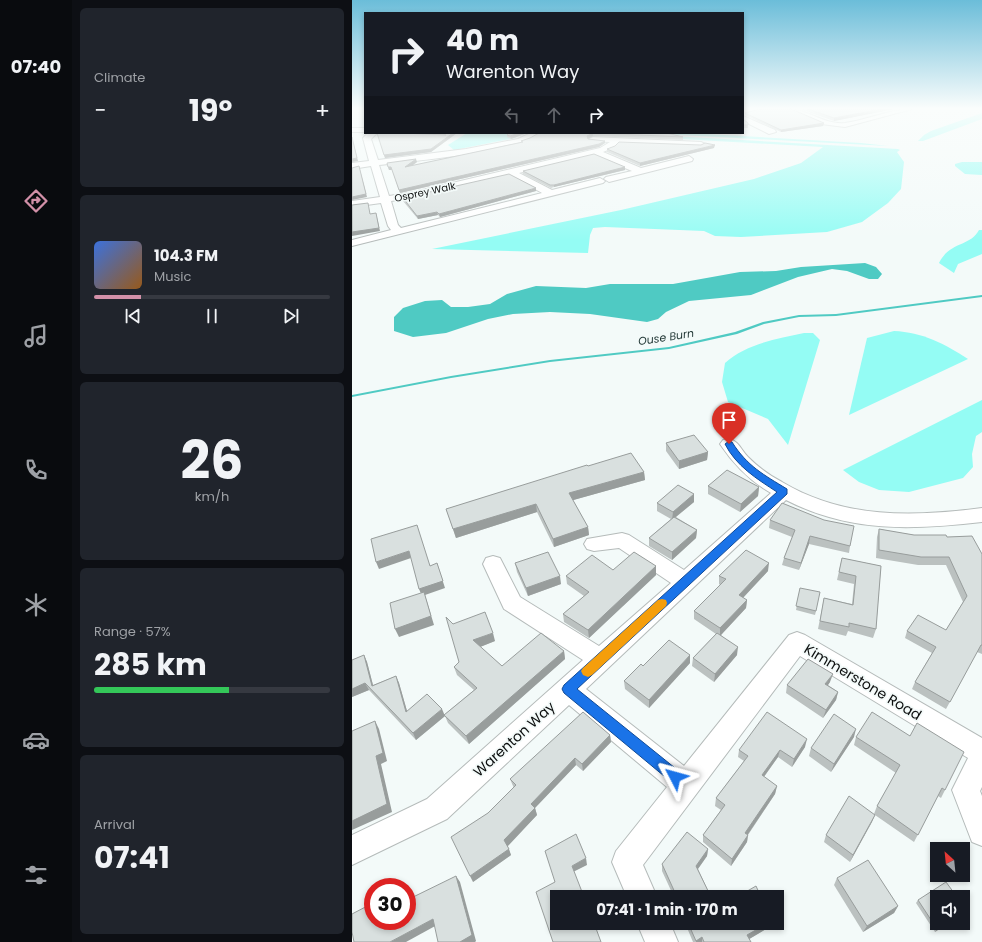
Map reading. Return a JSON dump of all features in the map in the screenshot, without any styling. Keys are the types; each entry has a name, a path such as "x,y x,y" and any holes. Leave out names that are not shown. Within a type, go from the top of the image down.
{"street":[{"name":"Osprey Walk","path":"371,153 393,226 399,231"},
{"path":"352,166 458,153"},
{"name":"Osprey Walk","path":"352,204 385,200 591,153"},
{"path":"597,153 640,171"},
{"path":"352,243 689,159"},
{"path":"511,172 550,193"},
{"path":"729,444 735,455 759,476 784,492 832,510 884,521 924,521 982,515"},
{"name":"Warenton Way","path":"352,850 437,809 784,492"},
{"path":"594,544 622,540 686,582"},
{"path":"493,564 512,603 601,658"},
{"name":"Kimmerstone Road","path":"639,890 627,862 687,786 796,642 982,752"},
{"path":"568,689 687,786"},
{"path":"982,759 966,790 982,832"},
{"path":"656,930 662,942"}],"shaded area":[{"path":"815,153 898,153 904,162 901,189 888,203 862,222 827,232 741,237 715,236 704,231 605,227 593,228 590,235 588,253 432,249 621,210 754,179 801,163"},
{"path":"962,162 982,162 982,175 965,174 955,166 955,164"},
{"path":"979,230 982,230 982,254 958,264 954,273 939,263 949,251 970,239"},
{"path":"865,263 876,267 882,274 878,279 869,279 847,271 832,269 798,277 751,295 689,301 666,312 658,319 647,322 590,314 550,312 513,314 488,319 446,333 413,337 394,331 394,317 403,308 425,301 442,300 451,307 468,307 490,304 507,294 536,286 586,288 610,284 673,284 740,272 776,271 801,267"},
{"path":"894,331 924,336 951,348 968,359 849,415 867,338"},
{"path":"804,333 813,333 820,340 788,445 768,419 728,402 722,382 725,363 742,351 762,343"},
{"path":"982,400 982,432 976,436 972,454 973,467 963,478 909,492 879,490 859,482 843,470"}],"building":[{"path":"352,153 356,153 357,158 352,159"},
{"path":"383,153 400,153 384,155"},
{"path":"471,153 560,153 399,190 391,167 388,167 387,163 416,159 405,167"},
{"path":"616,153 682,153 640,163"},
{"path":"594,154 625,167 554,185 550,185 523,171"},
{"path":"359,166 366,194 352,197 352,168"},
{"path":"509,174 536,188 439,214 437,212 417,216 403,198"},
{"path":"368,203 370,214 376,213 379,228 352,232 352,205"},
{"path":"694,435 708,452 679,461 666,443"},
{"path":"631,453 644,472 569,493 588,527 553,539 536,504 453,529 446,509 587,465 588,466"},
{"path":"727,470 759,487 741,504 708,486"},
{"path":"678,485 694,494 673,512 657,503"},
{"path":"782,503 824,520 854,526 850,546 810,536 801,563 784,558 795,530 770,520"},
{"path":"674,517 697,530 672,552 649,538"},
{"path":"417,525 430,566 437,563 443,581 419,589 409,551 376,562 371,539"},
{"path":"879,529 914,535 946,535 947,537 972,536 982,554 982,645 950,702 915,682 936,647 907,631 918,615 946,630 967,596 949,557 921,557 879,550"},
{"path":"746,550 769,563 739,595 747,600 720,628 694,611 726,579 719,576"},
{"path":"548,552 560,576 526,588 515,563"},
{"path":"634,552 656,566 588,630 563,614 589,592 566,576 592,555 613,570"},
{"path":"842,558 881,566 876,629 849,623 849,627 820,621 824,598 853,605 856,576 839,572"},
{"path":"800,588 820,592 816,611 796,606"},
{"path":"424,592 431,616 395,629 390,603"},
{"path":"485,612 493,633 473,640 502,666 541,633 564,651 466,736 444,715 477,688 454,667 459,662 446,617 453,624"},
{"path":"717,633 738,647 715,674 693,658"},
{"path":"669,640 690,655 649,700 624,681 641,664 643,666"},
{"path":"364,655 372,686 396,676 406,712 427,694 442,709 413,733 365,683 352,689 352,660"},
{"path":"808,659 833,674 825,684 838,692 826,710 787,685"},
{"path":"583,712 610,735 582,764 575,758 531,804 535,808 504,840 509,849 470,876 451,837 488,813 516,785 510,779"},
{"path":"767,712 807,739 794,759 780,750 762,775 777,786 745,833 748,835 732,859 703,835 725,805 716,798 748,756 739,750"},
{"path":"872,712 910,736 917,723 964,752 945,790 942,788 918,835 877,806 900,765 856,737"},
{"path":"834,714 856,729 834,764 811,748"},
{"path":"375,721 383,753 376,756 387,804 352,821 352,731"},
{"path":"849,796 875,815 853,855 826,835"},
{"path":"687,832 708,849 696,866 708,890 674,890 662,864"},
{"path":"576,834 586,858 572,866 581,890 550,890 550,930 597,930 601,942 553,942 536,892 555,882 545,851"},
{"path":"868,860 898,906 867,926 837,878"},
{"path":"456,876 472,935 460,942 438,942 433,919 416,928 416,896"},
{"path":"946,882 952,890 934,890"},
{"path":"756,886 758,890 749,890"},
{"path":"930,892 930,918 918,900"},
{"path":"364,908 364,930 412,930 390,942 354,942 352,932 352,914"},
{"path":"691,930 756,930 747,935 751,942 704,942 702,937 696,941"}],"waterway":[{"name":"Ouse Burn","path":"352,396 451,377 550,361 669,348 736,333 763,323 799,316 836,315 982,296"}],"slow traffic":[{"path":"588,671 662,603"}],"route":[{"path":"675,777 568,689 784,492 759,476 744,464 735,455 729,444"}]}
